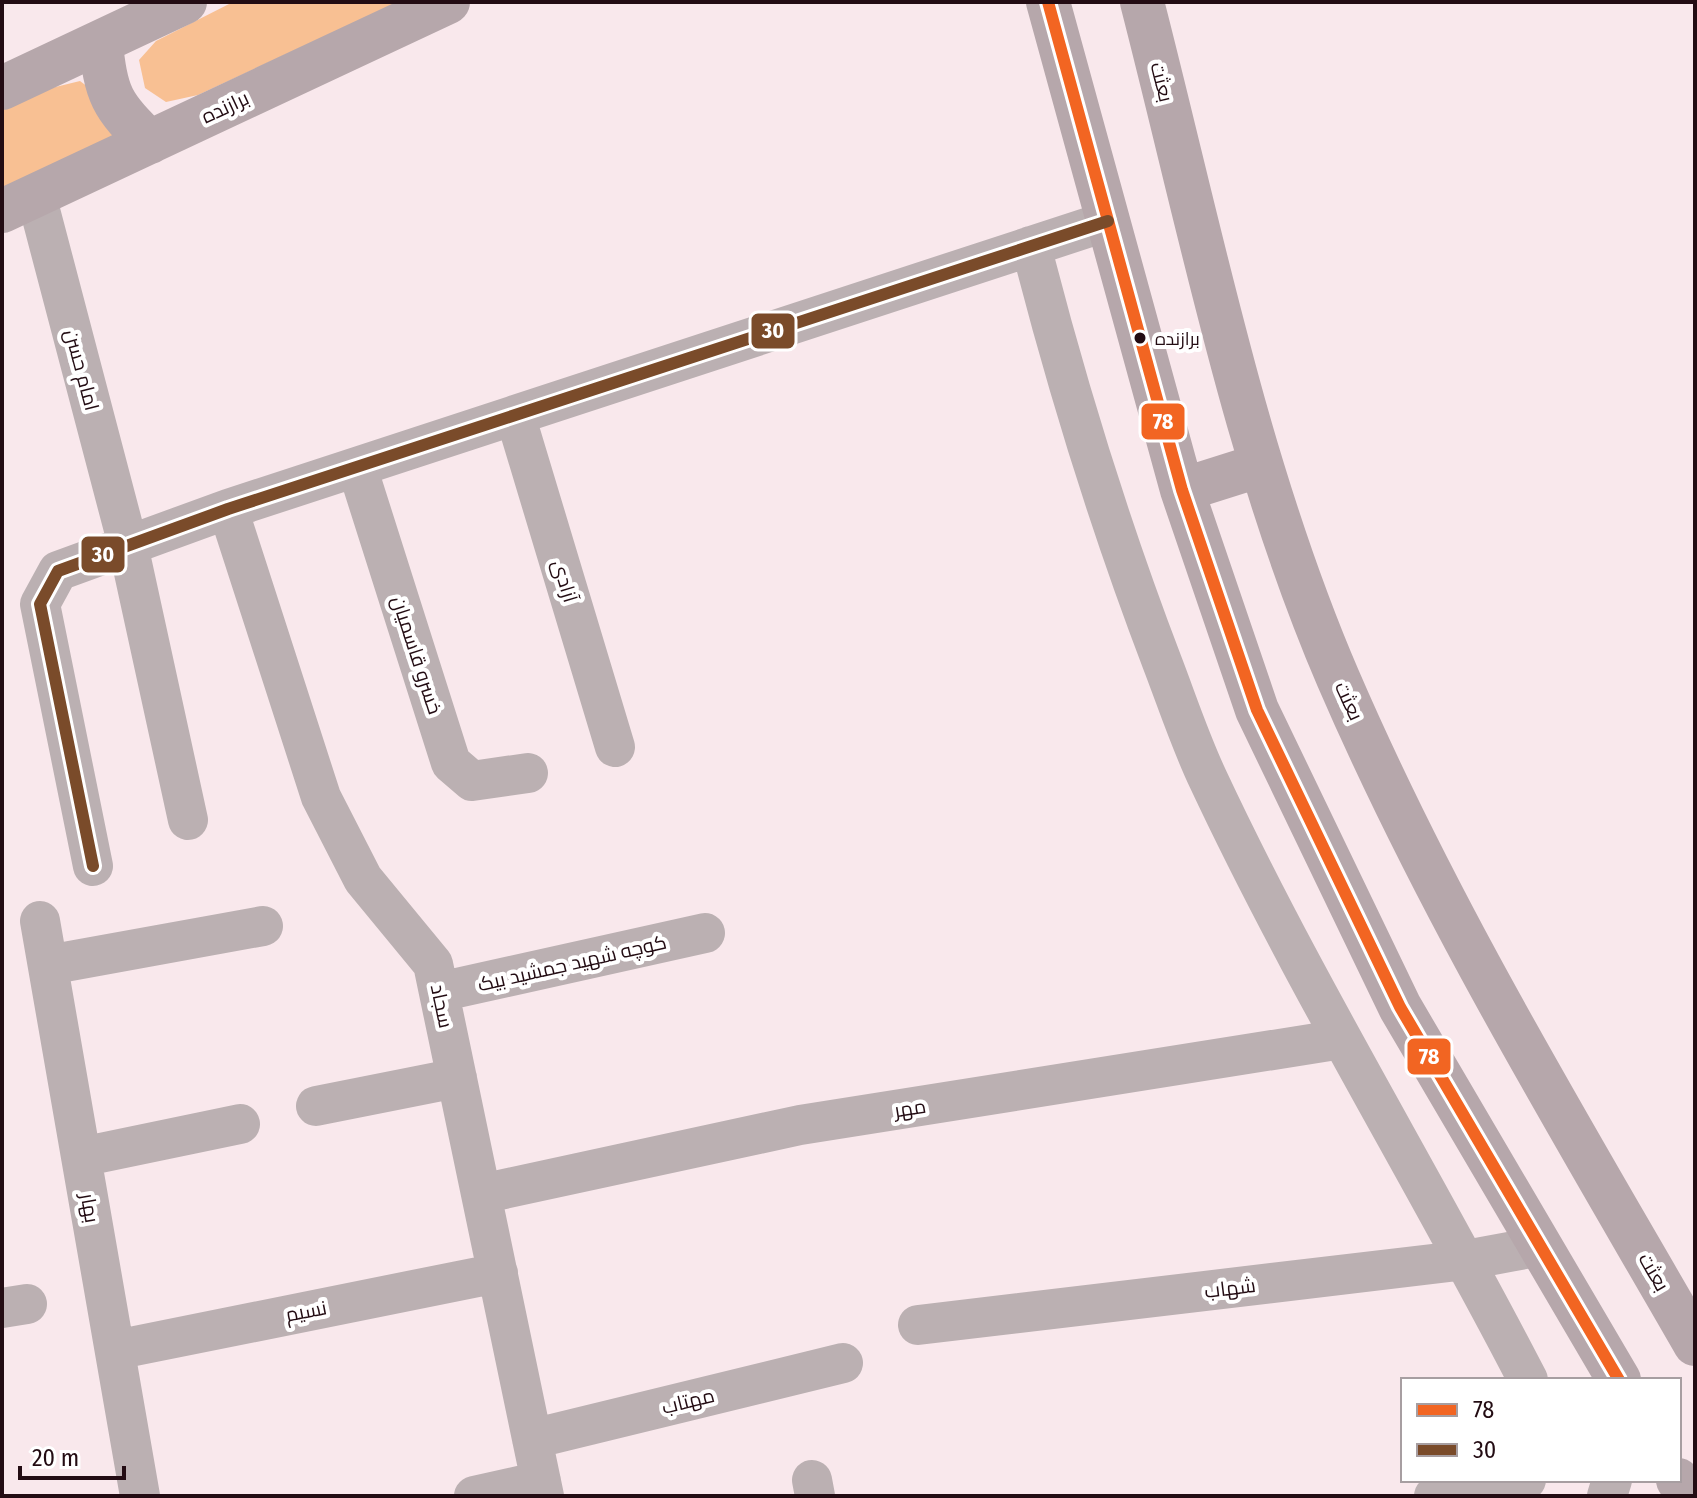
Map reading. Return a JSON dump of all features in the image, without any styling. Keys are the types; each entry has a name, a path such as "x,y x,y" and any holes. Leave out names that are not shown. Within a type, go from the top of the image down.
{"main road":[{"path":"2,88 185,2"},
{"name":"برازنده","path":"19,203 448,2"},
{"path":"1048,2 1182,490 1257,710 1400,1007 1618,1378"},
{"name":"بعثت","path":"1142,2 1261,465 1338,677 1473,958 1695,1344"},
{"path":"101,42 104,80 121,116 150,142"},
{"path":"1182,490 1261,465"}],"street":[{"name":"امام حسن","path":"19,203 128,545 188,820"},
{"path":"93,866 40,604 58,571 228,509 1108,221"},
{"path":"1031,246 1063,373 1126,566 1206,776 1291,947 1466,1260 1527,1378"},
{"name":"آزادی","path":"515,415 615,747"},
{"name":"خسرو قاسمیان","path":"357,467 451,763 472,781 528,773"},
{"name":"سجاد","path":"228,509 321,797 363,879 433,964 542,1489"},
{"name":"بهار","path":"40,921 140,1496"},
{"path":"48,965 263,926"},
{"name":"کوچه شهید جمشید بیک","path":"439,992 705,933"},
{"name":"مهر","path":"481,1194 800,1125 1342,1039"},
{"path":"316,1106 457,1078"},
{"path":"81,1157 240,1124"},
{"name":"شهاب","path":"918,1325 1466,1260 1541,1246"},
{"name":"نسیم","path":"115,1350 498,1273"},
{"name":"مهتاب","path":"532,1439 843,1363"},
{"path":"1434,1496 1514,1482"},
{"path":"474,1496 542,1489"}],"shaded area":[{"path":"233,2 399,2 198,95 166,102 145,88 139,60 156,41"},
{"path":"80,81 108,102 117,137 2,190 2,108 35,92"}],"transit line":[{"name":"78","path":"1048,2 1182,490 1257,710 1400,1007 1618,1378"},
{"name":"30","path":"93,866 40,604 58,571 228,509 1108,221"}],"place":[{"name":"برازنده","path":"1140,338"}]}
